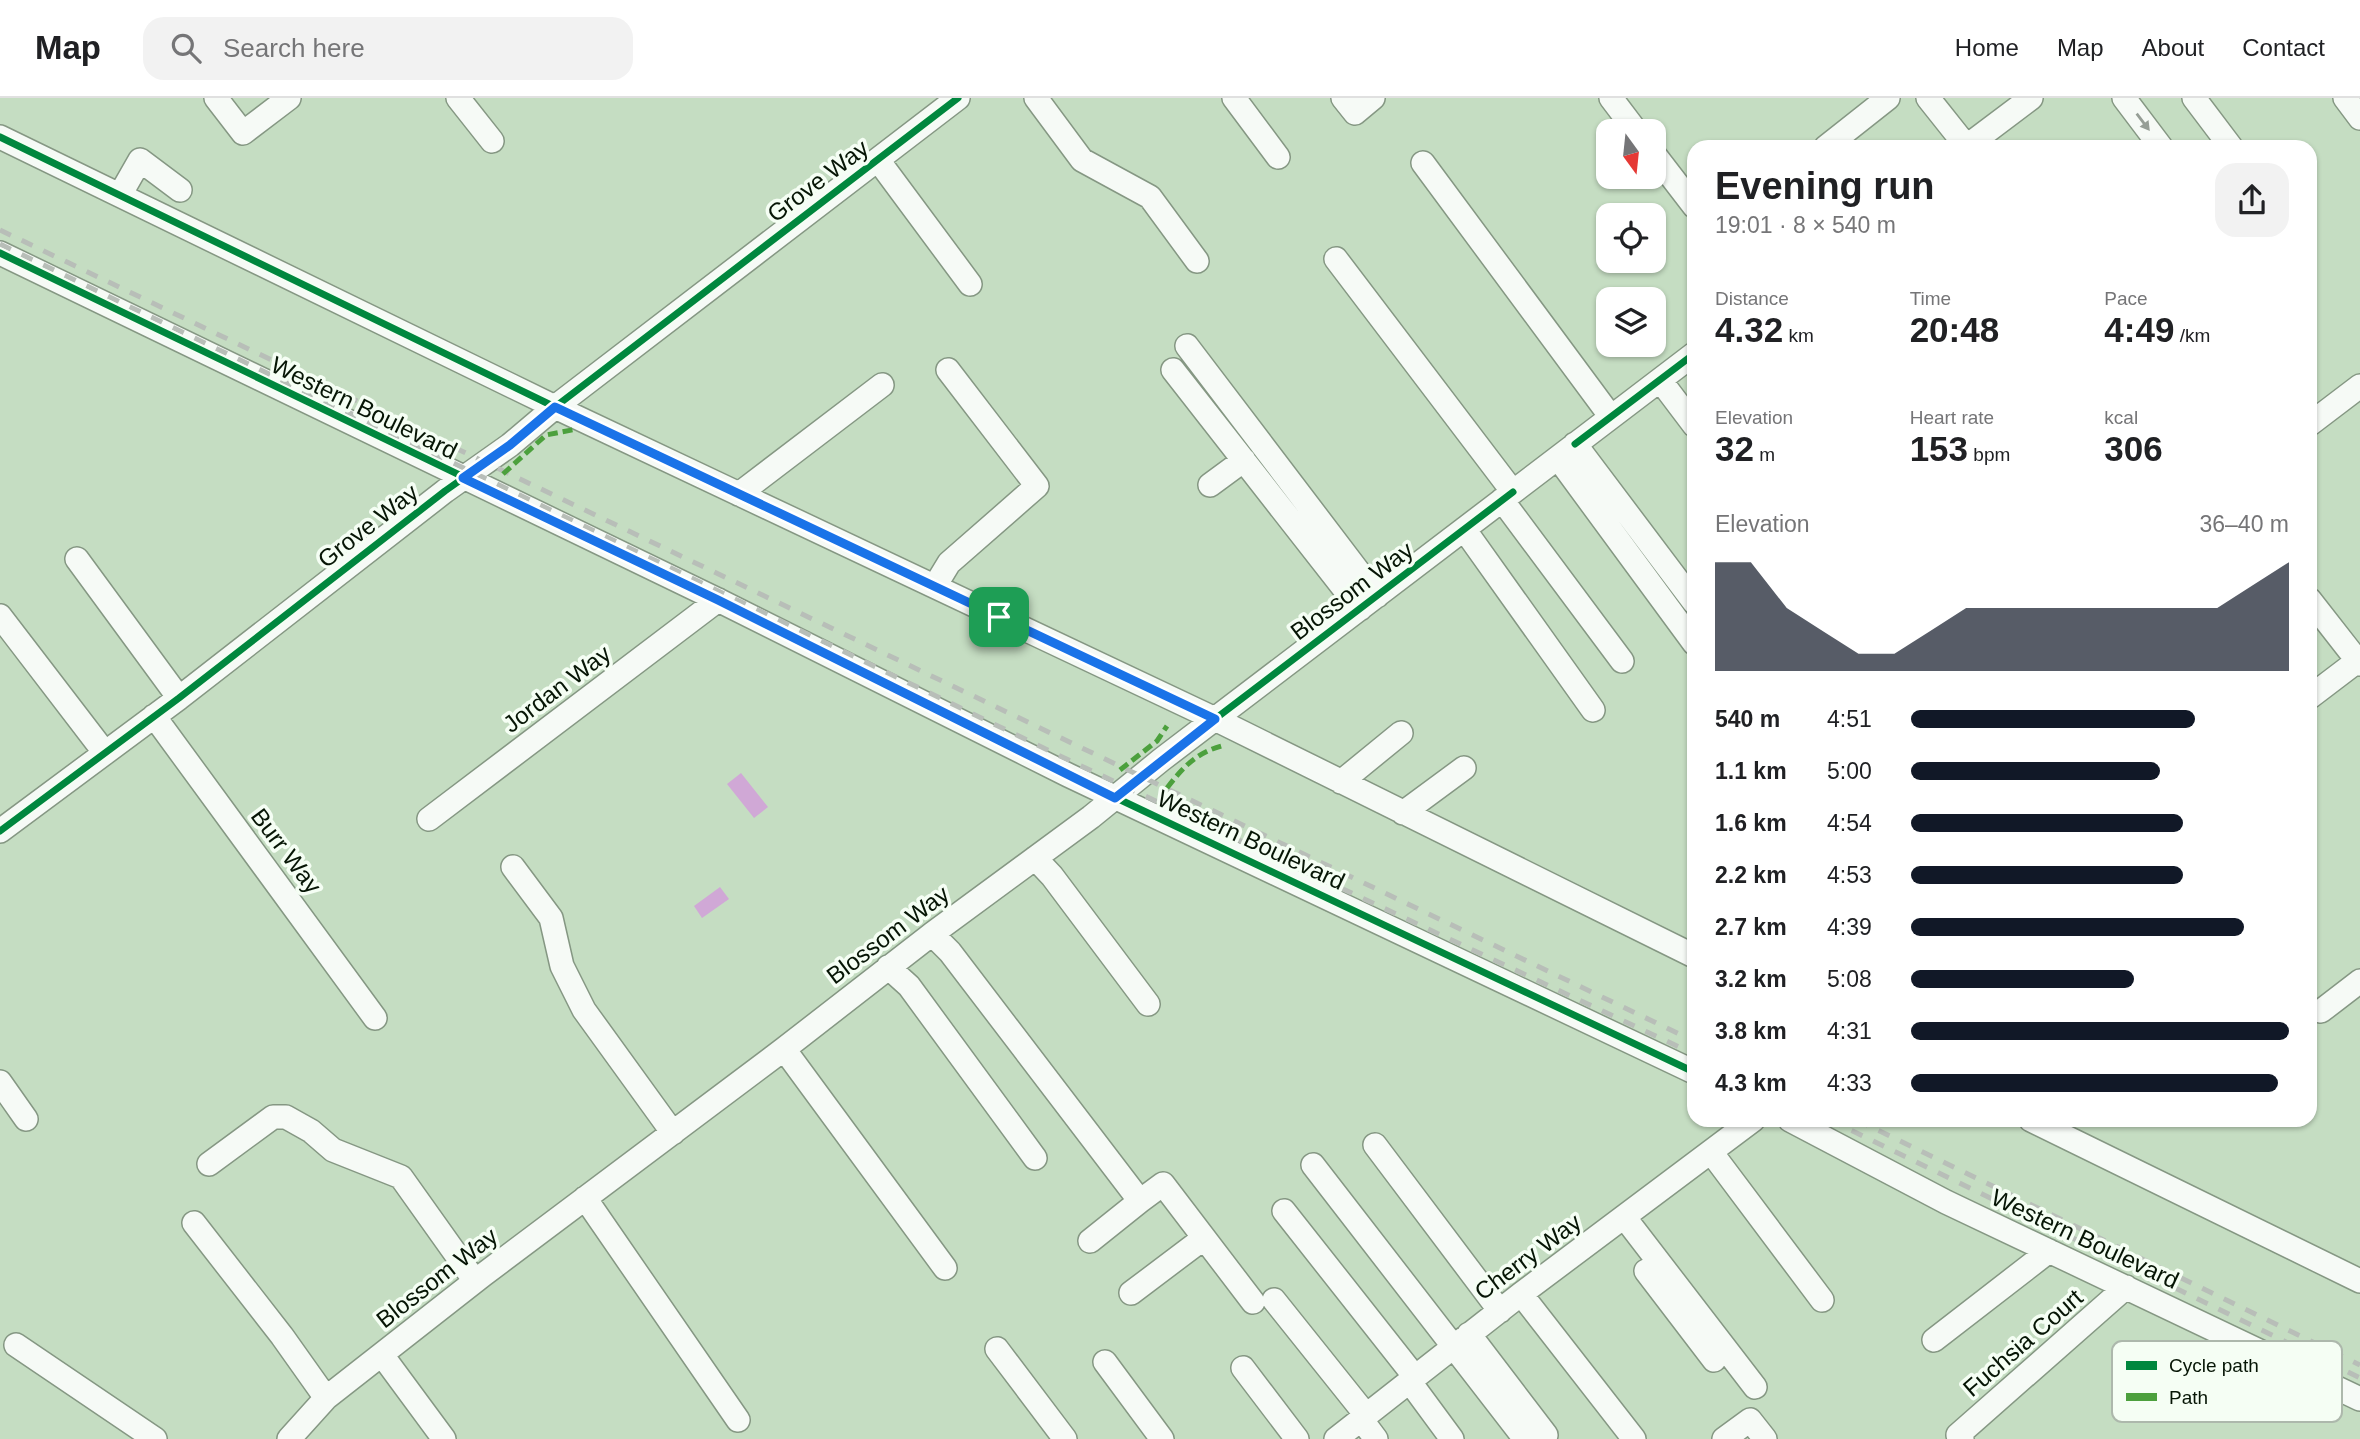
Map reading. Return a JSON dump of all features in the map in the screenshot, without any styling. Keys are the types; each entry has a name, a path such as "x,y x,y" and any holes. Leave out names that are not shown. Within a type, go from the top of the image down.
{"street":[{"path":"216,98 243,133 289,98"},
{"path":"458,98 492,141"},
{"name":"Grove Way","path":"0,831 510,445 555,407 958,98"},
{"path":"1036,98 1082,160 1150,197 1197,261"},
{"path":"1234,98 1278,157"},
{"path":"1343,98 1355,113 1373,98"},
{"path":"1611,98 1627,119"},
{"path":"1835,140 1888,98"},
{"path":"1928,98 1961,140"},
{"path":"1976,140 2031,98"},
{"path":"2124,98 2156,140"},
{"path":"2194,98 2226,140"},
{"path":"2345,98 2360,118"},
{"path":"0,137 555,407 1215,719 1687,953"},
{"path":"120,195 141,160 180,190"},
{"path":"877,160 970,284"},
{"path":"1423,163 1611,417"},
{"path":"1666,170 1687,197"},
{"name":"Western Boulevard","path":"0,253 718,600 1115,798 1687,1069"},
{"path":"1336,259 1622,661"},
{"path":"1187,346 1368,602"},
{"name":"Blossom Way","path":"289,1439 326,1398 475,1281 785,1049 888,967 1115,798 1687,359"},
{"path":"935,586 949,563 1037,486 948,370"},
{"path":"1173,370 1244,460 1368,602"},
{"path":"1660,380 1687,416"},
{"path":"740,494 882,386"},
{"path":"2317,419 2360,386"},
{"path":"1567,451 1687,593"},
{"path":"1567,451 1687,632"},
{"path":"1210,485 1244,460"},
{"path":"1464,529 1593,710"},
{"path":"77,559 179,698"},
{"name":"Jordan Way","path":"429,819 718,600"},
{"path":"2317,609 2359,661 2317,692"},
{"path":"0,617 105,753"},
{"name":"Burr Way","path":"153,716 375,1018"},
{"path":"1341,782 1401,733"},
{"path":"1404,813 1464,768"},
{"path":"1035,858 1052,876 1149,1004"},
{"path":"513,867 551,918 562,966 584,1010 673,1133"},
{"path":"932,934 950,952 1140,1201"},
{"path":"888,967 909,986 1035,1158"},
{"path":"2321,1011 2360,981"},
{"path":"785,1049 945,1268"},
{"path":"0,1083 26,1119"},
{"path":"209,1164 272,1117 286,1117 311,1131 333,1150 401,1177 475,1281"},
{"name":"Cherry Way","path":"1336,1439 1521,1294 1744,1127"},
{"name":"Western Boulevard","path":"1803,1127 1946,1202 2239,1341"},
{"path":"2045,1127 2360,1281"},
{"path":"1375,1145 1500,1311"},
{"path":"1711,1152 1822,1300"},
{"path":"1313,1165 1438,1330 1462,1340 1536,1437"},
{"path":"1090,1241 1163,1184 1204,1238 1264,1301 1363,1417 1376,1439"},
{"path":"585,1198 738,1420"},
{"path":"1284,1211 1412,1379 1451,1439"},
{"path":"194,1223 282,1336 326,1398"},
{"path":"1618,1223 1714,1360"},
{"path":"1618,1223 1755,1387"},
{"path":"1132,1293 1204,1238"},
{"path":"1934,1340 2049,1251"},
{"name":"Fuchsia Court","path":"1962,1439 1958,1435 2126,1287"},
{"path":"1521,1294 1634,1439"},
{"path":"16,1345 155,1439"},
{"path":"998,1349 1065,1439"},
{"path":"382,1354 444,1439"},
{"path":"1105,1362 1162,1439"},
{"path":"1243,1368 1297,1439"},
{"name":"Western Boulevard","path":"2342,1390 2360,1399"},
{"path":"1724,1439 1751,1420 1765,1439"}],"shaded area":[{"path":"741,773 768,807 754,818 727,784"},
{"path":"720,887 729,899 702,918 694,906"}],"railway":[{"path":"0,230 1687,1038"},
{"path":"0,244 1058,755 1687,1051"},
{"path":"1844,1127 2284,1341"},
{"path":"1871,1127 2311,1341"},
{"path":"2342,1356 2360,1365"},
{"path":"2342,1369 2360,1378"}],"marked path":[{"path":"503,474 546,435 577,429"},
{"path":"1120,770 1157,741 1167,726"},
{"path":"1167,788 1192,761 1225,745"}],"cycle path":[{"path":"0,831 179,698 445,491 510,445 555,407 958,98"},
{"path":"0,137 555,407"},
{"path":"0,253 718,600 1068,775 1687,1069"},
{"path":"1575,444 1687,359"},
{"path":"1215,719 1513,492"}],"route":[{"path":"555,407 999,617 1215,719 1115,798 718,600 463,478 510,445 555,407"}]}
